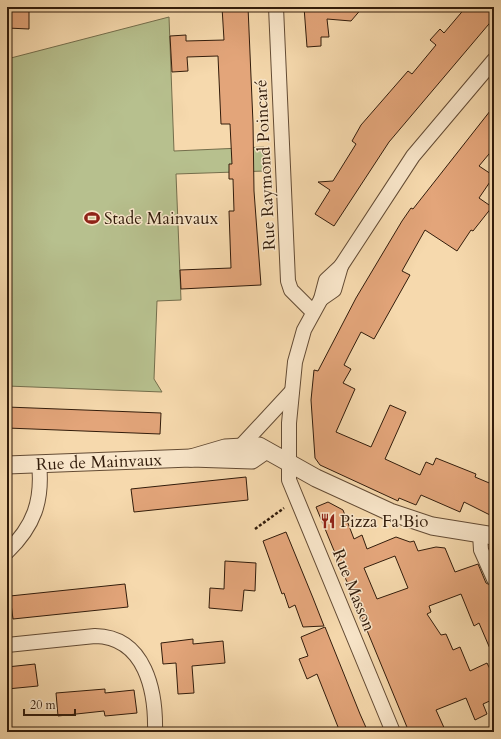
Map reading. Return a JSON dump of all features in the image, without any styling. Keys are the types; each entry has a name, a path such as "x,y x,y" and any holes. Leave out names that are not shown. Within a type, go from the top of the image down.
{"street":[{"name":"Rue Raymond Poincaré","path":"276,7 288,281 291,290 313,312"},
{"name":"Rue Masson","path":"393,732 289,480 288,461 292,391 297,355 304,330 321,299 326,280 341,266 413,156 494,60"},
{"path":"240,447 292,391"},
{"name":"Rue de Mainvaux","path":"191,458 225,448 258,446 265,451 288,461 316,478 390,512 432,526 487,535"},
{"name":"Rue de Mainvaux","path":"7,465 191,458 252,460 265,451"},
{"path":"7,552 18,541 34,516 39,492 39,463"},
{"path":"487,535 481,550 494,579"},
{"path":"7,645 96,636 116,639 134,653 148,676 153,694 155,732"}],"path":[{"path":"255,529 297,498"}],"green space":[{"name":"Stade Mainvaux","path":"169,17 174,151 264,147 265,171 176,174 181,300 157,301 154,379 162,392 7,386 7,59"}],"building":[{"path":"7,7 29,7 29,29 7,28"},
{"path":"222,7 248,7 253,123 254,191 261,285 181,289 180,270 231,268 229,211 234,211 233,179 229,179 229,164 232,164 230,124 221,124 218,56 187,57 188,71 172,72 170,36 186,35 186,41 224,40"},
{"path":"304,7 363,7 351,21 327,19 329,37 321,37 321,46 307,47"},
{"path":"466,7 494,7 494,18 389,142 334,226 315,214 330,190 318,182 333,181 356,144 352,141 361,125 408,71 412,74 436,45 430,40 440,29 444,33"},
{"path":"494,106 494,148 479,166 494,176 479,198 492,207 473,231 471,230 457,251 425,230 402,271 410,275 374,339 361,332 344,365 351,369 343,383 355,389 336,432 371,447 390,405 406,412 385,459 420,475 426,462 433,465 436,458 476,474 475,477 494,485 494,517 464,502 460,512 421,495 416,505 399,498 398,501 320,465 315,458 311,400 314,370 318,371 356,298 402,221"},
{"path":"7,407 161,413 160,434 7,428"},
{"path":"246,477 248,500 134,512 131,489"},
{"path":"328,502 343,510 354,539 362,535 367,549 396,537 410,542 414,541 418,551 436,547 445,548 455,572 478,564 486,583 494,587 494,658 479,623 474,626 461,594 429,606 431,612 427,614 441,635 446,634 453,650 460,647 470,671 487,663 494,677 494,699 483,704 487,714 475,720 466,698 436,710 446,732 409,732 316,507","holes":["395,556 408,588 377,599 364,568"]},
{"path":"286,532 324,626 303,627 295,605 289,608 284,593 282,594 263,541"},
{"path":"225,561 256,563 255,591 244,590 242,611 209,608 210,588 224,589"},
{"path":"125,584 128,607 13,619 10,596"},
{"path":"325,627 368,732 340,732 317,674 307,679 299,659 308,656 301,637"},
{"path":"193,639 193,644 223,641 225,663 192,666 194,693 178,694 176,663 163,664 161,643"},
{"path":"35,664 38,686 7,689 7,667"},
{"path":"105,689 105,693 134,690 137,713 105,716 104,711 58,716 56,693"}],"place":[{"name":"Stade Mainvaux","path":"92,218"},
{"name":"Pizza Fa'Bio","path":"328,521"}]}
